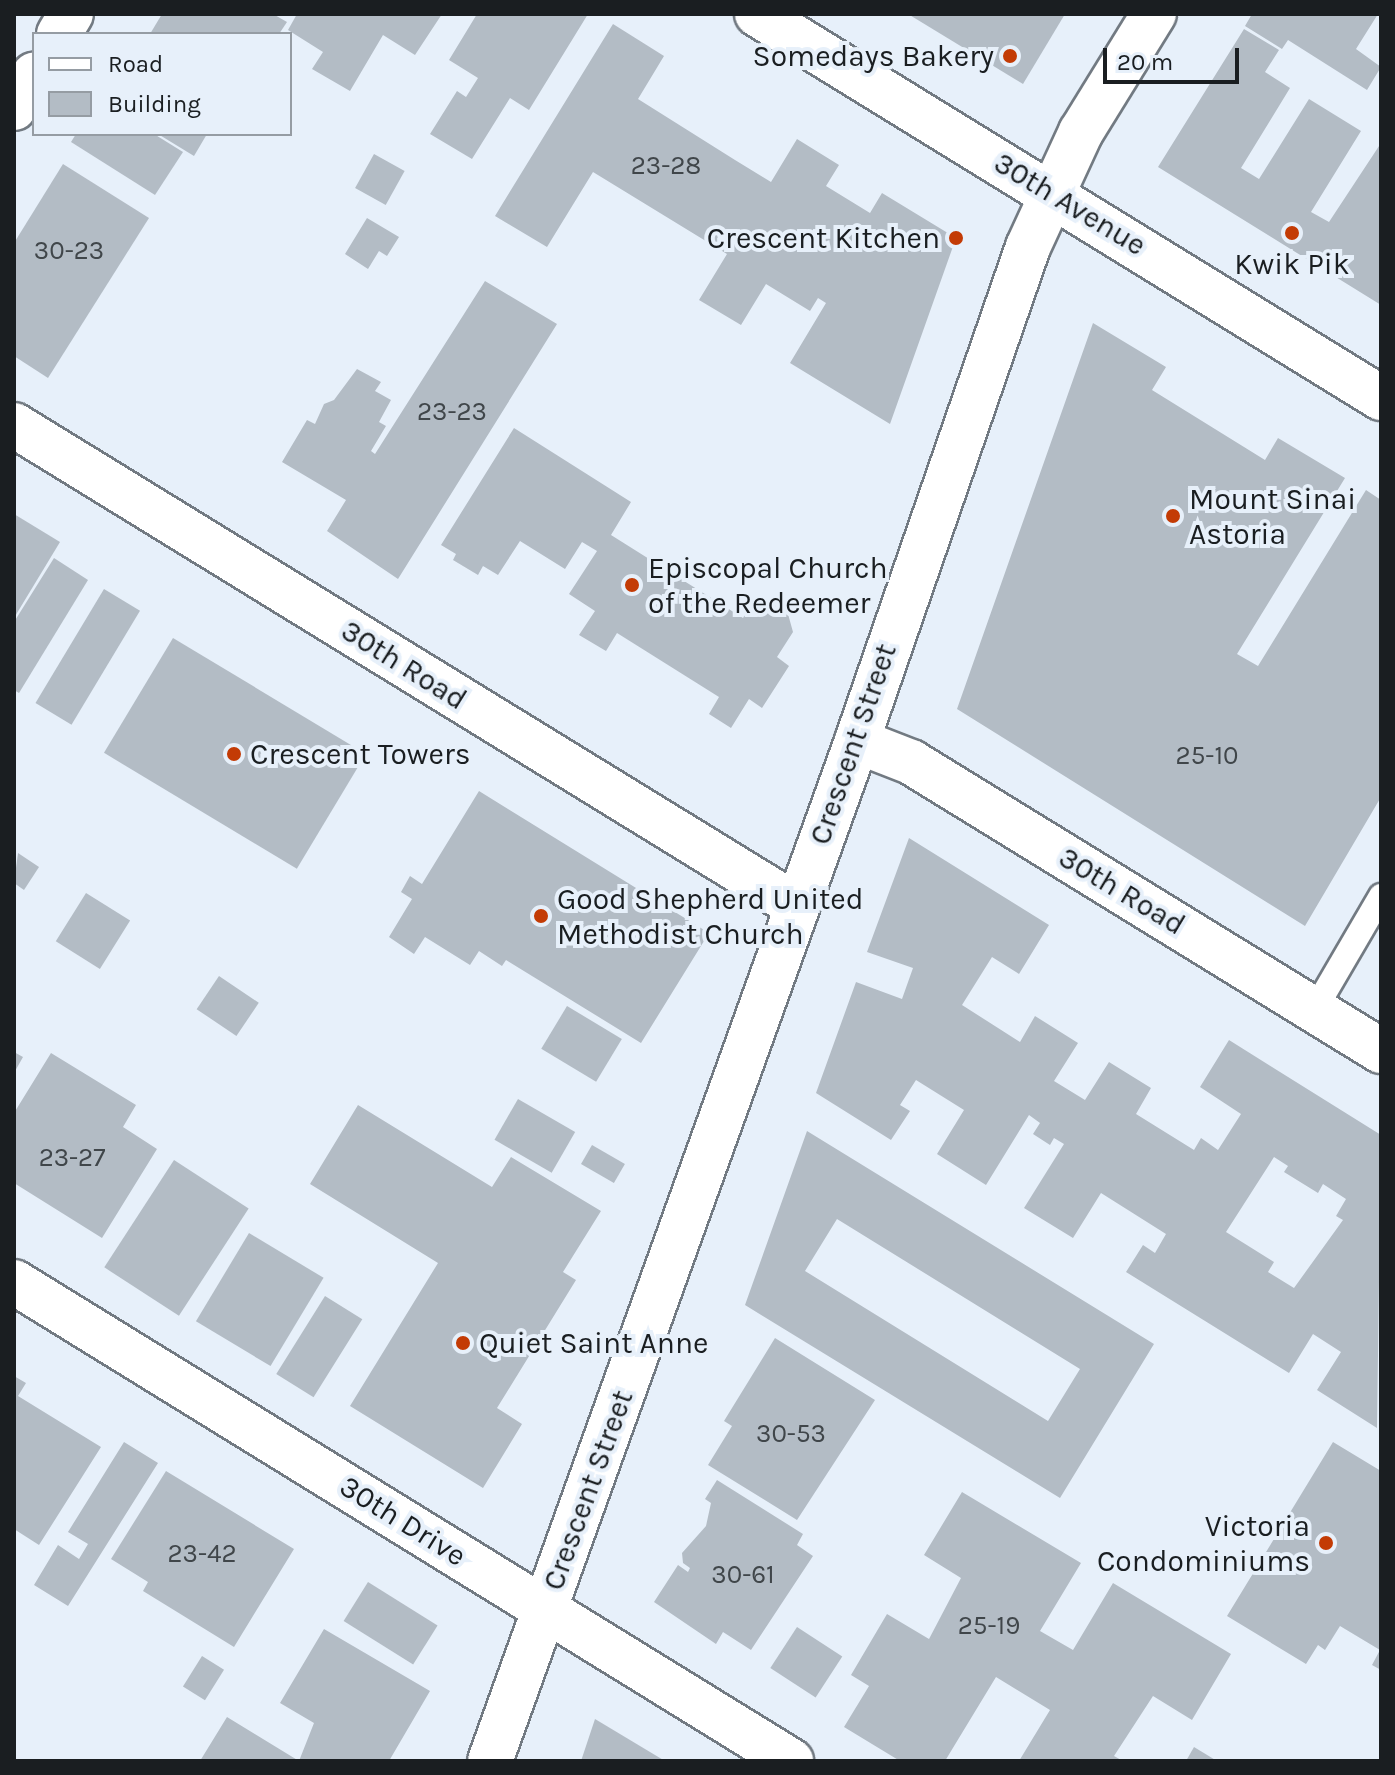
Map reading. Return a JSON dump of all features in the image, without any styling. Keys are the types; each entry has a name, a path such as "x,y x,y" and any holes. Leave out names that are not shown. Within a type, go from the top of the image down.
{"street":[{"path":"60,32 71,14"},
{"name":"30th Avenue","path":"757,14 1052,192 1381,398"},
{"name":"Crescent Street","path":"490,1761 795,905 857,741 1028,247 1081,132 1154,14"},
{"path":"14,108 32,78"},
{"name":"30th Road","path":"14,425 795,905"},
{"name":"30th Road","path":"857,741 911,762 1381,1051"},
{"name":"30th Drive","path":"14,1282 791,1761"}],"lane":[{"path":"1315,1009 1381,896"}],"building":[{"path":"162,14 273,14 287,22 280,32 151,32"},
{"path":"297,14 442,14 415,55 383,35 350,91 312,69 323,52 288,30"},
{"path":"477,14 588,14 529,110 510,98 472,159 430,134 457,91 466,97 478,78 449,60"},
{"path":"908,14 1065,14 1023,84"},
{"path":"1252,14 1378,14 1356,49 1381,67 1367,90 1288,40 1282,49 1245,26"},
{"path":"613,24 664,56 638,99 735,160 771,182 797,139 839,165 826,186 870,213 882,193 956,238 890,424 790,363 826,303 818,298 810,311 766,284 741,325 699,300 727,254 593,172 547,247 495,216"},
{"path":"1244,29 1279,50 1265,72 1290,88 1241,168 1259,179 1309,99 1361,131 1311,212 1329,222 1381,143 1381,305 1158,167"},
{"path":"75,136 157,136 183,152 155,195 71,142"},
{"path":"161,136 206,136 194,156"},
{"path":"374,154 405,171 386,205 355,188"},
{"path":"63,164 149,218 48,378 14,356 14,243"},
{"path":"367,218 399,237 387,256 379,251 368,269 345,254"},
{"path":"485,281 557,324 398,579 327,531 346,500 282,462 307,420 315,424 324,404 334,400 357,369 381,382 375,391 391,400 379,422 386,426 371,451 375,454"},
{"path":"1093,323 1166,367 1152,390 1265,460 1278,438 1345,478 1237,654 1258,666 1366,490 1381,500 1381,797 1305,926 957,709"},
{"name":"Episcopal Church of the Redeemer","path":"514,428 631,502 611,535 743,618 752,603 773,604 788,614 793,632 777,657 789,666 762,708 749,699 731,728 709,714 719,697 617,633 606,651 579,635 595,611 569,594 597,551 582,542 565,569 520,541 498,575 483,566 478,575 453,560 456,554 441,545"},
{"path":"14,514 60,542 14,618"},
{"path":"54,558 88,580 19,693 14,690 14,622"},
{"path":"104,589 140,611 72,725 35,703"},
{"name":"Crescent Towers","path":"173,638 366,754 297,869 104,753"},
{"name":"Good Shepherd United Methodist Church","path":"479,791 709,933 641,1043 506,960 502,966 479,951 470,965 425,937 414,954 389,937 412,899 401,892 410,876 422,884"},
{"path":"909,838 1049,925 1019,974 992,957 962,1005 1020,1042 1035,1016 1078,1043 1054,1081 1085,1100 1109,1062 1151,1088 1136,1114 1194,1150 1201,1138 1218,1150 1241,1114 1200,1087 1229,1040 1381,1135 1377,1428 1317,1390 1341,1352 1313,1334 1289,1373 1126,1272 1143,1245 1155,1253 1166,1234 1101,1193 1073,1238 1024,1208 1064,1144 1054,1138 1050,1145 1033,1134 1040,1123 1029,1115 986,1185 937,1154 964,1110 916,1080 900,1105 910,1111 891,1140 816,1093 856,982 902,999 913,968 867,952","holes":["1274,1157 1288,1166 1284,1172 1318,1193 1323,1184 1346,1199 1336,1216 1343,1220 1294,1288 1268,1272 1274,1262 1226,1232"]},
{"path":"18,853 39,867 24,890 14,883"},
{"path":"86,893 130,921 100,969 56,941"},
{"path":"219,976 259,1003 236,1036 197,1009"},
{"path":"567,1006 622,1039 596,1082 541,1049"},
{"path":"14,1052 23,1057 14,1073"},
{"path":"51,1053 136,1105 123,1127 157,1149 102,1238 14,1183 14,1113"},
{"path":"518,1099 575,1132 552,1173 494,1140"},
{"name":"Quiet Saint Anne","path":"358,1105 492,1187 511,1157 601,1211 563,1272 576,1280 497,1408 522,1424 483,1488 350,1406 438,1263 310,1184"},
{"path":"807,1131 1154,1344 1060,1498 745,1305","holes":["837,1219 1080,1369 1048,1421 805,1271"]},
{"path":"592,1145 625,1164 614,1183 581,1164"},
{"path":"174,1160 249,1208 179,1316 104,1267"},
{"path":"249,1233 324,1278 271,1366 196,1321"},
{"path":"325,1296 362,1319 314,1397 276,1374"},
{"path":"775,1338 875,1400 797,1520 708,1465 732,1426 724,1421"},
{"path":"14,1376 26,1383 18,1396 101,1447 39,1545 14,1529"},
{"path":"124,1442 158,1463 68,1606 34,1585 58,1545 79,1559 88,1544 68,1532"},
{"name":"Victoria Condominiums","path":"1333,1442 1381,1471 1381,1670 1372,1665 1380,1650 1340,1626 1325,1650 1318,1645 1306,1664 1227,1616"},
{"path":"166,1471 294,1549 234,1647 143,1591 148,1582 111,1559"},
{"path":"717,1480 803,1534 797,1545 813,1556 751,1650 723,1632 716,1644 654,1602 678,1565 688,1572 690,1568 683,1563 682,1553 706,1526 711,1503 705,1499"},
{"path":"962,1492 1081,1563 1040,1631 1073,1650 1113,1583 1231,1654 1192,1720 1153,1696 1114,1756 1123,1761 1019,1761 1050,1710 996,1677 945,1761 900,1761 844,1727 869,1686 851,1675 887,1614 929,1639 961,1578 924,1555"},
{"path":"368,1582 438,1625 413,1664 344,1621"},
{"path":"797,1627 842,1656 816,1698 770,1668"},
{"path":"324,1629 430,1691 389,1761 299,1761 314,1723 280,1703"},
{"path":"202,1656 224,1670 205,1700 183,1687"},
{"path":"227,1717 299,1761 200,1761"},
{"path":"595,1719 665,1761 581,1761"},
{"path":"1194,1747 1217,1761 1186,1761"}],"place":[{"name":"Somedays Bakery","path":"1010,56"},
{"name":"Kwik Pik","path":"1292,233"},
{"name":"Crescent Kitchen","path":"956,238"},
{"name":"Mount Sinai Astoria","path":"1173,516"},
{"name":"Episcopal Church of the Redeemer","path":"632,585"},
{"name":"Crescent Towers","path":"234,754"},
{"name":"Good Shepherd United Methodist Church","path":"541,916"},
{"name":"Quiet Saint Anne","path":"463,1343"},
{"name":"Victoria Condominiums","path":"1326,1543"}]}
